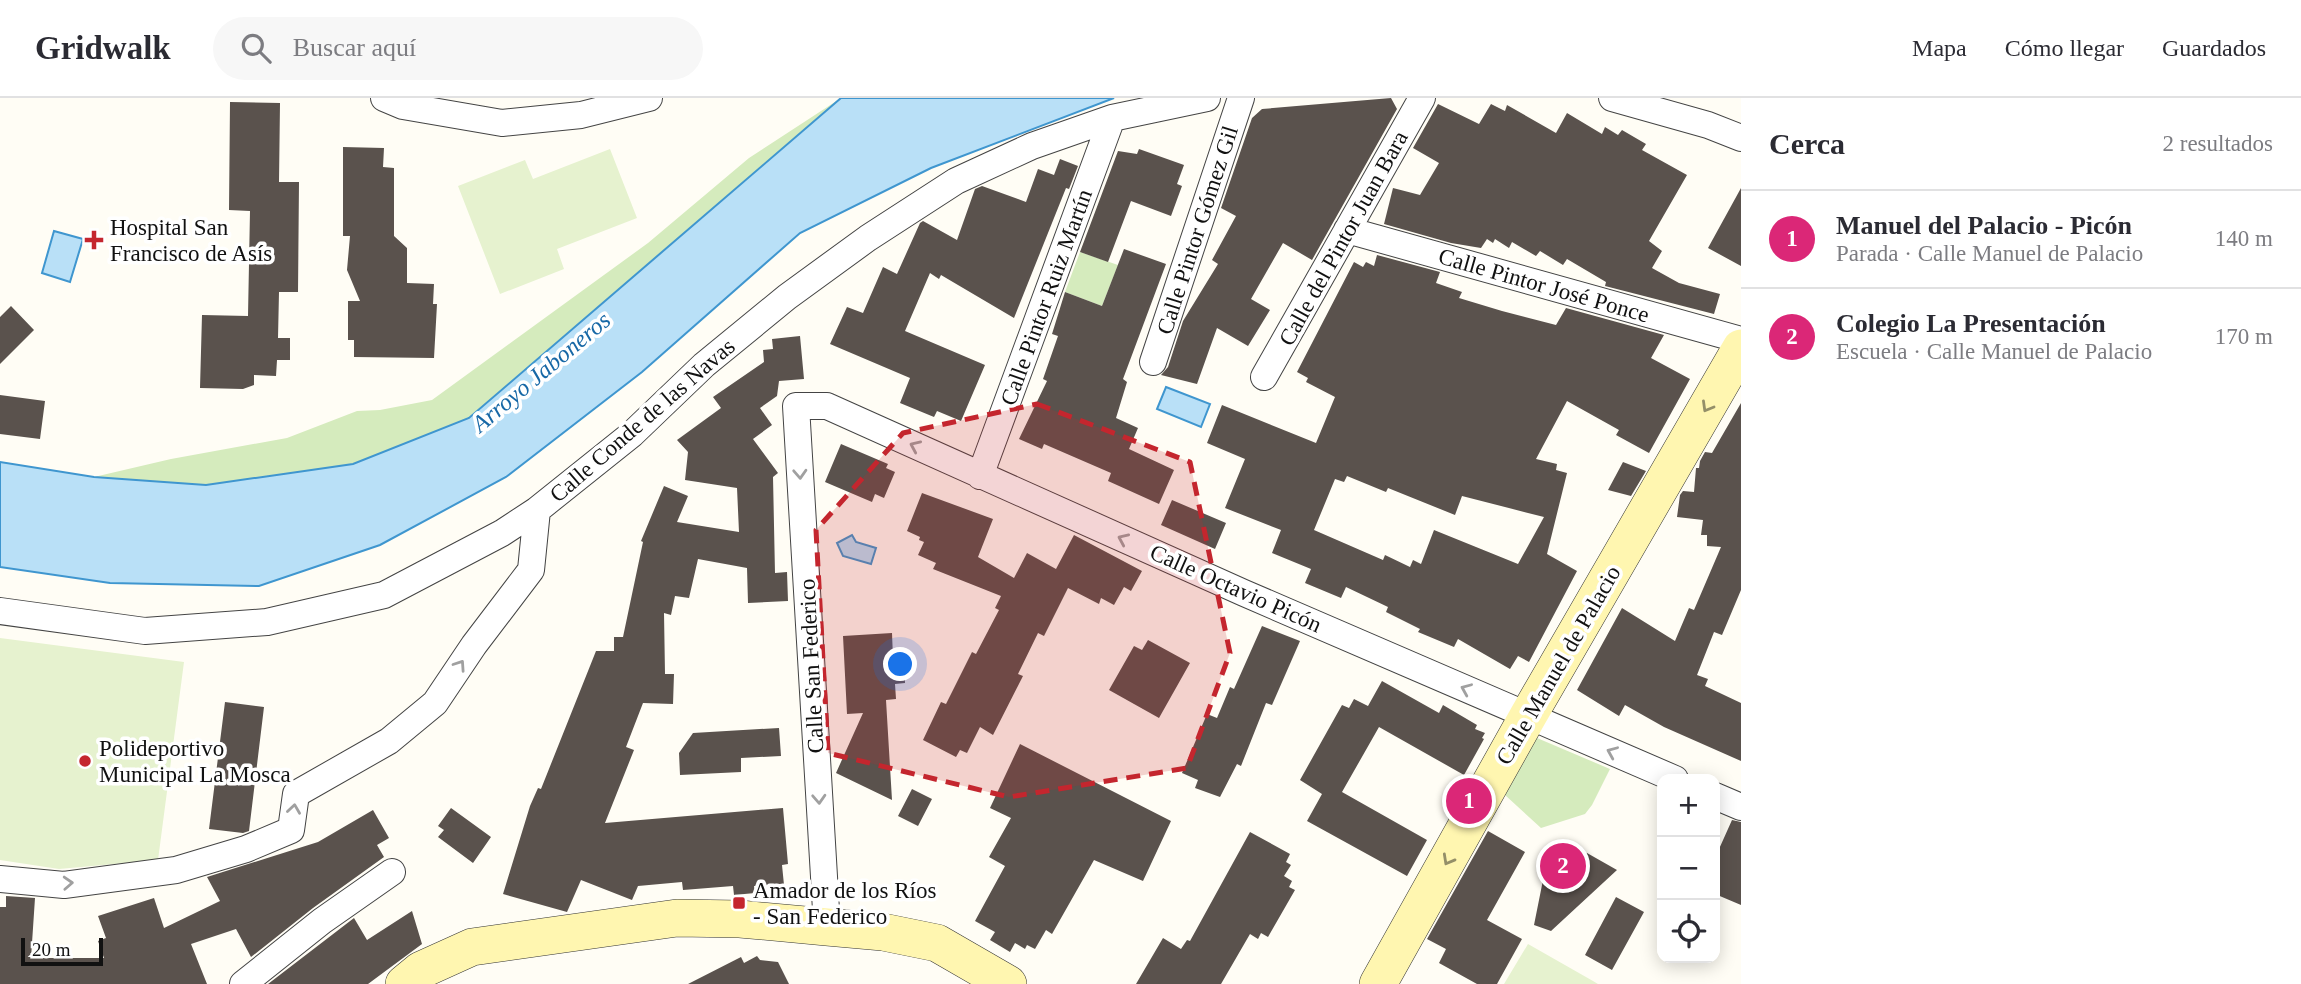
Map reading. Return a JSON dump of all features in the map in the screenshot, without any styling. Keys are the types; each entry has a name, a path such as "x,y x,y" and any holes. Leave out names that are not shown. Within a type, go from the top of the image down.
{"street":[{"path":"384,98 403,106 502,123 581,115 649,98"},
{"name":"Calle Conde de las Navas","path":"0,611 145,631 267,622 384,596 502,533 537,510 632,434 704,365 787,297 868,238 956,181 1032,146 1111,118 1207,98"},
{"name":"Calle Pintor Gómez Gil","path":"1153,362 1241,98"},
{"name":"Calle del Pintor Juan Bara","path":"1264,377 1422,98"},
{"path":"1612,98 1707,125 1741,138"},
{"name":"Calle Pintor Ruiz Martín","path":"981,475 1111,118"},
{"name":"Calle Pintor José Ponce","path":"1347,230 1741,340"},
{"name":"Calle Manuel de Palacio","path":"1378,984 1528,716 1741,348"},
{"name":"Calle Octavio Picón","path":"796,406 827,406 1663,774"},
{"name":"Calle San Federico","path":"796,406 827,927"},
{"path":"0,879 64,885 176,870 246,849 291,830 296,794 389,741 435,703 474,645 531,570 537,510"},
{"path":"1720,798 1741,807"},
{"path":"243,984 322,921 392,872"},
{"path":"404,984 421,970 472,947 677,918 740,919 827,927 883,933 937,943 1007,984"}],"highlighted area":[{"path":"1037,404 1190,462 1230,653 1187,768 1009,797 828,753 816,530 903,433"}],"green space":[{"path":"841,98 469,418 353,464 206,485 94,477 171,459 287,438 357,411 380,410 432,400 648,243 749,158"},
{"path":"610,149 637,218 557,249 564,269 500,294 458,186 525,160 533,179"},
{"path":"1080,252 1118,265 1102,306 1065,292"},
{"name":"Polideportivo Municipal La Mosca","path":"0,638 184,662 158,860 59,869 0,860"},
{"path":"1537,738 1610,769 1585,814 1541,828 1505,795"},
{"path":"1528,944 1593,981 1598,984 1504,984"}],"water":[{"name":"Arroyo Jaboneros","path":"841,98 1114,98 931,168 800,233 642,372 506,477 380,545 259,586 110,583 0,567 0,462 94,477 206,485 353,464 469,418"},
{"path":"54,231 83,239 70,282 42,273"},
{"path":"1166,387 1210,404 1201,427 1157,409"},
{"path":"852,535 856,542 876,548 871,564 843,556 837,543"}],"building":[{"path":"1391,98 1397,109 1312,260 1283,243 1251,299 1270,310 1248,346 1217,328 1197,384 1161,375 1168,367 1183,321 1218,264 1212,260 1236,216 1221,208 1252,118 1262,109"},
{"path":"230,102 280,103 279,182 299,182 298,292 279,292 278,338 290,338 290,360 277,360 276,376 254,375 254,385 243,389 200,388 202,315 248,316 250,211 229,210"},
{"path":"1438,104 1479,124 1491,104 1505,111 1507,105 1556,133 1567,113 1602,134 1605,127 1618,135 1622,130 1646,144 1642,150 1687,175 1649,241 1662,251 1652,268 1679,283 1720,294 1714,314 1605,286 1606,282 1567,259 1563,265 1540,251 1536,256 1512,242 1509,248 1495,239 1493,243 1487,239 1481,248 1451,243 1384,224 1393,188 1420,195 1439,163 1413,148"},
{"path":"343,147 384,148 383,167 394,168 394,236 407,248 407,283 434,284 433,304 437,304 434,358 354,357 354,340 348,340 348,301 360,301 347,270 350,236 343,236"},
{"path":"1139,149 1184,165 1177,184 1182,186 1171,216 1131,201 1108,262 1080,252 1118,151 1137,154"},
{"path":"1060,159 1078,166 1069,189 1066,188 1014,318 941,275 939,279 930,273 905,331 985,365 961,421 937,411 934,417 900,403 910,378 830,344 847,307 863,313 883,267 897,274 920,223 923,221 957,240 975,189 982,186 1026,202 1038,169 1054,175"},
{"path":"1741,188 1741,266 1708,248"},
{"path":"1124,249 1166,264 1123,379 1127,382 1116,418 1138,428 1129,449 1174,470 1159,504 1108,481 1111,473 1044,444 1042,449 1019,439 1047,381 1043,379 1058,336 1052,334 1065,292 1102,306"},
{"path":"1377,255 1440,272 1436,283 1462,292 1459,298 1556,325 1566,308 1664,335 1651,358 1690,379 1649,453 1616,435 1619,430 1567,401 1536,459 1557,464 1556,470 1567,473 1547,554 1577,571 1529,662 1518,656 1510,669 1458,639 1454,647 1418,632 1420,629 1386,612 1388,607 1346,587 1341,598 1305,583 1311,569 1272,553 1281,530 1225,508 1245,459 1207,443 1222,405 1316,443 1335,397 1306,382 1308,378 1297,372 1354,262 1363,267 1366,262 1374,266","holes":["1347,476 1386,492 1388,488 1455,515 1462,496 1544,517 1518,564 1434,530 1421,564 1413,560 1410,567 1385,555 1383,560 1314,530 1335,479 1344,482"]},
{"path":"11,306 34,330 0,364 0,317"},
{"path":"800,336 804,379 779,381 777,396 760,408 772,425 753,439 778,473 773,477 775,573 787,572 788,601 748,603 747,568 698,559 689,598 675,596 671,615 664,613 665,674 674,674 673,704 643,703 626,747 634,750 605,823 783,808 788,864 782,865 784,885 754,886 755,893 734,895 733,886 683,890 682,882 638,886 632,900 581,880 567,912 503,894 530,806 538,788 541,789 596,651 614,651 614,637 623,637 643,542 641,541 664,486 688,496 677,522 739,532 737,488 685,480 688,452 677,440 721,408 713,397 764,362 763,350 773,349 772,339"},
{"path":"0,395 45,401 40,439 0,434"},
{"path":"1741,403 1741,590 1722,635 1714,632 1697,675 1708,679 1705,686 1741,703 1741,761 1664,727 1625,705 1619,716 1577,690 1622,608 1675,641 1689,608 1694,610 1721,547 1707,546 1707,535 1701,535 1703,520 1677,517 1680,495 1683,491 1694,492 1696,468 1699,468 1705,452 1712,453"},
{"path":"841,444 888,464 886,468 895,472 884,498 875,494 872,502 825,482"},
{"path":"1623,462 1646,471 1631,496 1608,490"},
{"path":"922,493 993,519 978,557 1014,578 1027,553 1056,569 1074,535 1142,571 1131,591 1124,587 1114,605 1101,598 1099,604 1068,588 1044,636 1038,633 1018,674 1023,676 993,735 980,727 967,753 960,750 956,757 923,740 941,702 946,704 972,652 976,654 999,610 995,608 1001,596 933,569 936,563 918,555 924,542 907,531"},
{"path":"1172,500 1226,523 1215,549 1161,525"},
{"path":"1262,626 1300,641 1272,705 1266,703 1241,766 1237,764 1220,797 1195,788 1198,780 1182,773 1207,714 1217,718 1230,687 1234,689"},
{"path":"892,633 893,658 904,657 905,683 895,684 896,699 886,700 892,800 836,773 863,713 847,714 843,636"},
{"path":"1148,640 1190,663 1159,718 1109,690 1134,646 1142,650"},
{"path":"1382,681 1439,713 1443,705 1477,725 1475,729 1485,733 1464,775 1379,727 1342,792 1427,840 1407,876 1307,821 1322,794 1300,780 1342,705 1349,708 1354,699 1368,706"},
{"path":"225,702 264,707 249,831 243,833 209,829"},
{"path":"779,728 781,756 741,758 741,772 680,775 679,753 693,733"},
{"path":"1020,744 1171,821 1143,881 1094,860 1052,934 1046,930 1035,949 1027,945 1025,949 1015,943 1010,952 990,940 995,932 975,921 1005,866 989,857 1011,818 990,808"},
{"path":"912,789 932,799 918,826 898,816"},
{"path":"451,808 491,837 473,863 438,837 444,830 438,826"},
{"path":"373,810 389,838 377,845 384,857 251,957 236,929 191,944 207,984 0,984 0,907 6,907 6,896 35,898 31,958 104,958 98,941 106,938 98,916 154,898 164,928 220,901 207,877 318,842"},
{"path":"1732,820 1741,822 1741,905 1720,896 1720,847"},
{"path":"1488,831 1525,852 1487,920 1522,939 1497,984 1477,984 1439,963 1446,949 1427,939"},
{"path":"1250,832 1290,854 1286,862 1291,865 1284,876 1292,881 1289,887 1295,890 1268,937 1261,933 1258,939 1250,934 1221,984 1136,984 1163,938 1181,949 1187,940 1190,941"},
{"path":"1587,853 1617,870 1551,931 1534,925 1546,865 1568,865 1574,854 1583,859"},
{"path":"1616,897 1644,912 1612,970 1585,955"},
{"path":"412,911 422,944 368,984 268,984 354,918 367,940"},
{"path":"757,956 760,960 778,962 789,984 688,984 741,957 744,963"}],"place":[{"name":"Hospital San Francisco de Asís","path":"94,240"},
{"name":"Polideportivo Municipal La Mosca","path":"85,761"},
{"name":"Manuel del Palacio - Picón","path":"1469,801"},
{"name":"Colegio La Presentación","path":"1563,866"},
{"name":"Amador de los Ríos - San Federico","path":"739,903"}]}
